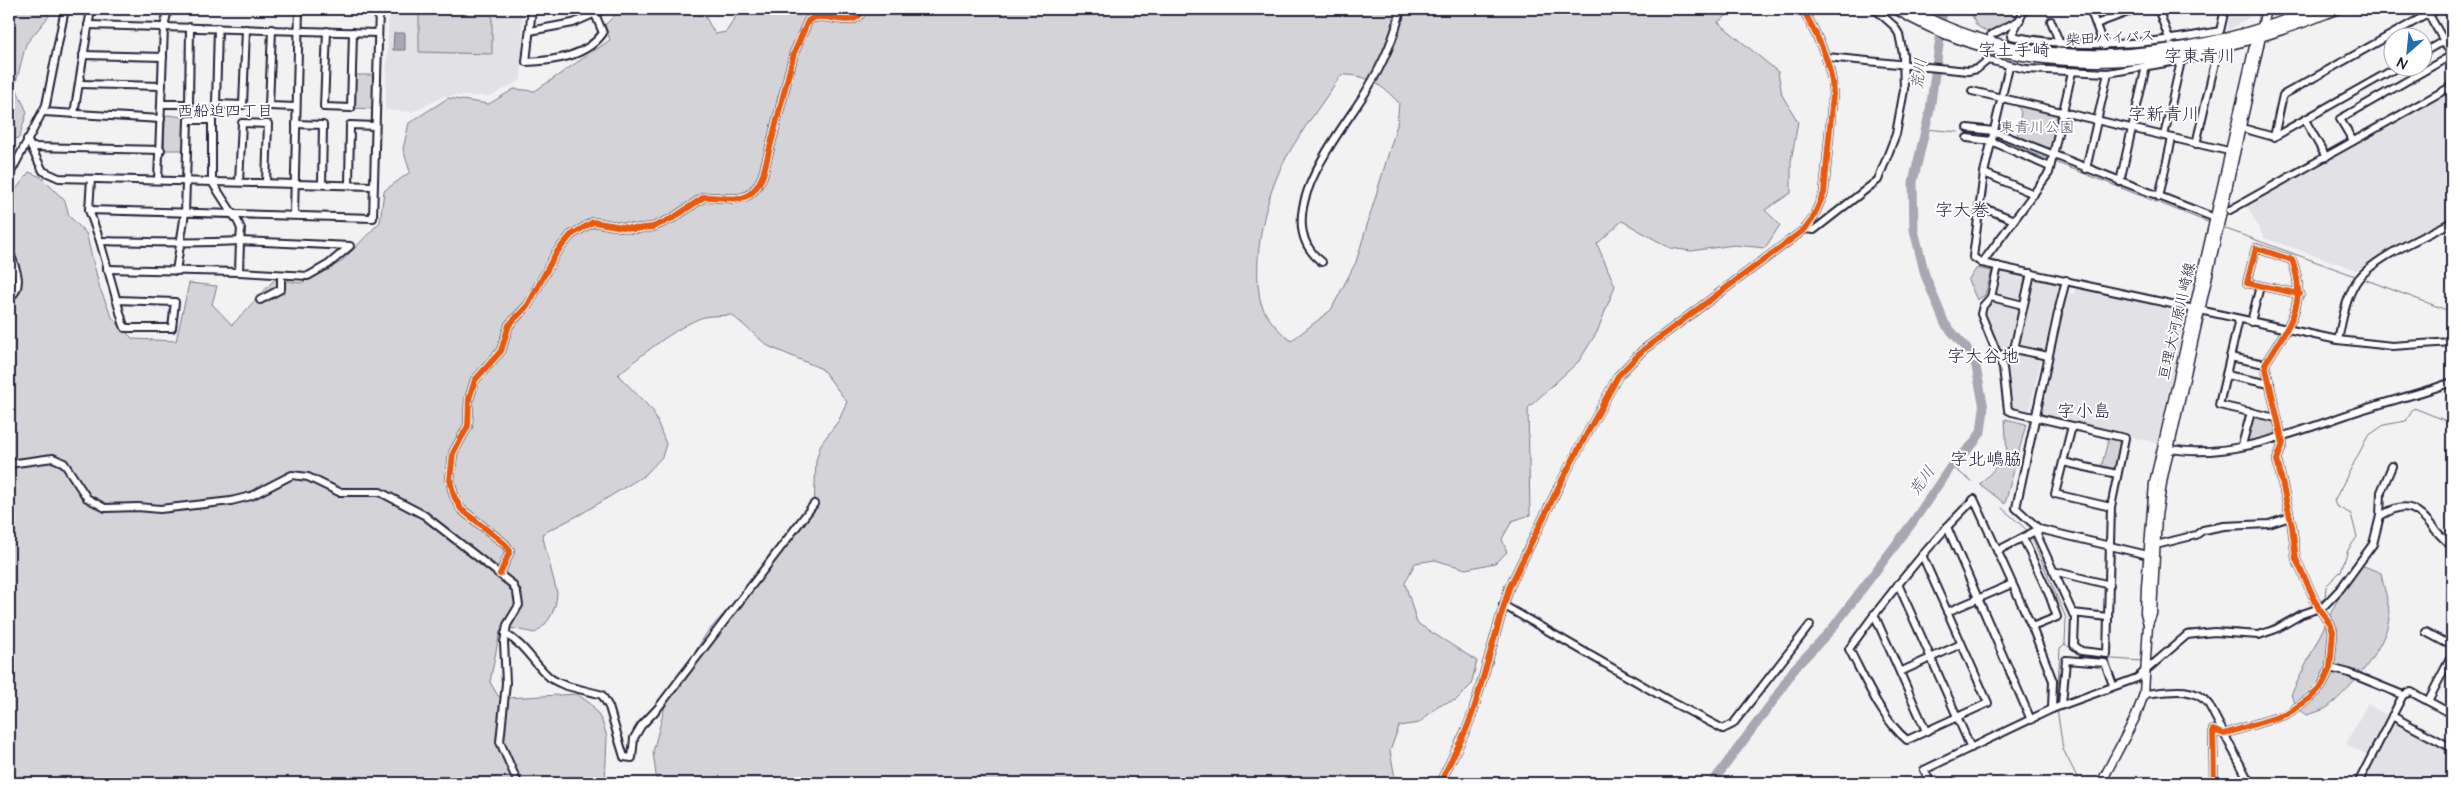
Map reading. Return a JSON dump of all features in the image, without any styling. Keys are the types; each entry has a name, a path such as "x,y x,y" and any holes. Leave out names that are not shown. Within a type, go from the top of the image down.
{"highway":[{"name":"柴田バイパス","path":"1896,9 1934,29 2027,57 2089,62 2176,55 2260,33 2337,9"},
{"name":"柴田バイパス","path":"1910,9 1968,38"},
{"name":"柴田バイパス","path":"2260,33 2314,9"}],"main road":[{"name":"亘理大河原川崎線","path":"2101,783 2136,716 2144,694 2148,624 2145,613 2152,556 2152,498 2266,9"},
{"name":"亘理大河原川崎線","path":"2233,152 2242,128 2260,33"},
{"name":"亘理大河原川崎線","path":"2152,556 2156,545 2165,447"}],"street":[{"path":"9,176 44,112 65,9"},
{"path":"74,114 91,9"},
{"path":"158,180 161,150 164,27 168,9"},
{"path":"294,214 298,9"},
{"path":"90,210 294,214 372,218 379,9"},
{"path":"532,9 526,62 555,60 583,50 600,38 603,33 595,14"},
{"path":"530,31 560,26 605,9"},
{"path":"500,574 510,551 505,544 462,509 454,496 450,471 453,453 468,426 469,399 474,380 501,351 512,320 532,299 562,244 588,223 601,222 626,228 644,229 673,218 704,196 736,200 752,192 763,175 794,53 808,21 816,17 854,19 860,16 864,9"},
{"path":"1322,262 1312,253 1304,235 1304,202 1310,180 1331,143 1376,74 1396,30 1401,9"},
{"path":"1440,783 1466,730 1509,588 1561,482 1612,386 1625,366 1643,350 1805,229 1812,220 1824,193 1833,94 1832,77 1827,57 1803,9"},
{"path":"1805,229 1814,230 1878,180 1901,114 1904,90 1899,34 1888,19 1875,9"},
{"path":"2025,9 2011,36 2060,44 2104,46 2170,41 2220,31 2226,9"},
{"path":"2090,9 2104,46"},
{"path":"2096,24 2136,9"},
{"path":"2158,9 2170,41"},
{"path":"2274,137 2283,95 2437,9"},
{"path":"2354,141 2340,119 2452,55 2428,13"},
{"path":"1991,35 2021,19"},
{"path":"2051,21 2060,44"},
{"path":"88,25 378,33"},
{"path":"162,104 189,104 190,28"},
{"path":"218,28 216,104 234,105 243,105 246,29"},
{"path":"272,29 269,106 296,107"},
{"path":"327,31 324,107 351,108 353,32"},
{"path":"2434,46 2452,36"},
{"path":"1827,57 1942,70 1968,71 1977,69 1987,59 2008,66 2072,72 2123,72 2146,66 2216,54 2196,144"},
{"path":"83,55 163,57"},
{"path":"2164,136 2181,61"},
{"path":"2008,66 1984,173 1973,258 1982,263 2338,340 2392,346 2452,342"},
{"path":"2120,182 2146,66"},
{"path":"1982,263 2034,194 2052,161 2072,72"},
{"path":"2086,169 2108,72"},
{"path":"2242,128 2274,137 2384,75"},
{"path":"79,84 162,86"},
{"path":"2230,210 2452,86"},
{"path":"1972,92 2233,152"},
{"path":"44,112 161,119"},
{"path":"176,271 185,213 188,120 212,120 212,182 241,229 239,272"},
{"path":"2305,120 2326,157"},
{"path":"239,182 242,123 268,124 266,183"},
{"path":"296,124 323,125 322,184"},
{"path":"349,185 350,126 375,126"},
{"path":"1968,128 2052,161 2086,169 2159,197 2216,224"},
{"path":"1967,138 1992,136 2052,161"},
{"path":"2159,197 2172,138"},
{"path":"28,139 43,171 59,178 373,186"},
{"path":"32,148 161,150"},
{"path":"1984,173 2034,194"},
{"path":"91,179 90,210 100,241 107,269 116,300 125,328 172,328 175,302 116,300"},
{"path":"1980,206 2014,220"},
{"path":"2338,340 2348,300 2362,274 2378,262 2452,222"},
{"path":"100,241 180,243 240,241 350,246 329,264 308,276 239,272 107,269"},
{"path":"2214,783 2214,730 2224,734 2287,714 2310,698 2322,686 2330,668 2333,631 2330,622 2317,605 2296,559 2290,517 2277,460 2283,443 2265,364 2286,330 2298,305 2300,294 2292,260 2256,248 2247,283 2300,294"},
{"path":"9,252 18,279 16,291 9,299"},
{"path":"1998,266 1991,297 1982,306 1981,314 2003,368 2008,410 2125,438 2111,507 2107,654 2078,649 2073,640 2073,613 2037,535 2037,530"},
{"path":"2014,349 2031,273"},
{"path":"260,300 281,288 282,275"},
{"path":"2066,280 2015,505 2037,530 2152,556"},
{"path":"2251,322 2260,286"},
{"path":"1991,297 2023,304"},
{"path":"2239,320 2219,405 2276,418"},
{"path":"1998,357 2014,349 2048,356"},
{"path":"2230,357 2265,364"},
{"path":"2226,375 2270,384"},
{"path":"2165,447 2218,452 2317,427 2360,411 2452,382"},
{"path":"2242,445 2251,412"},
{"path":"2072,426 2055,494 2111,507"},
{"path":"9,464 53,458 58,459 70,470 87,498 105,508 138,506 160,510 231,501 250,496 292,475 308,477 339,492 374,491 424,515 516,588 519,605 507,625 505,634 506,683 500,742 518,783"},
{"path":"2063,462 2117,474"},
{"path":"1931,783 1924,770 2057,706 2137,678 2146,664 2187,635 2214,632 2259,635 2276,629 2317,605 2341,588 2369,552 2376,537 2380,516 2381,492 2392,466"},
{"path":"1922,555 1988,703 1907,740 1899,734 1874,696 1849,649 1874,614 1922,555 1974,499 2032,627 2053,681 2057,706"},
{"path":"505,634 521,645 547,676 557,682 602,695 609,707 624,757 632,758 634,738 641,726 669,693 814,504"},
{"path":"2380,516 2399,507 2410,508 2427,518 2442,538 2452,545"},
{"path":"2156,545 2196,535 2203,530 2224,526 2269,524 2290,517"},
{"path":"1947,527 2031,720"},
{"path":"1997,551 2037,530"},
{"path":"2023,538 2057,617 2032,627"},
{"path":"2053,571 2110,585"},
{"path":"1898,584 1971,748"},
{"path":"1947,612 2012,584"},
{"path":"1503,605 1668,700 1723,728 1733,724 1810,625"},
{"path":"2073,613 2108,616"},
{"path":"1874,614 1926,731"},
{"path":"2426,632 2452,646"},
{"path":"1900,672 1961,644"},
{"path":"2428,701 2452,655"},
{"path":"2057,706 2066,660 2105,663 2113,685"},
{"path":"2330,668 2349,673 2403,695"},
{"path":"2144,694 2183,690 2202,697 2209,705 2250,783"},
{"path":"2358,783 2403,695 2411,692 2452,714"},
{"path":"2392,716 2452,748"}],"shaded area":[{"path":"389,9 523,9 521,80 491,96 445,96 412,112 385,110"},
{"path":"2230,9 2254,9 2251,16 2227,31"},
{"path":"394,33 405,33 405,50 393,50"},
{"path":"2452,90 2452,219 2357,270 2264,238 2247,205"},
{"path":"2001,269 2027,274 2023,300 1994,295"},
{"path":"2033,277 2060,282 2043,353 2016,347"},
{"path":"2076,287 2181,312 2185,319 2157,443 2039,415 2067,293 2074,294"},
{"path":"1992,300 2021,308 2012,346 2001,352 1983,314 1985,306"},
{"path":"2015,352 2039,357 2041,360 2029,412 2010,407 2002,357"},
{"path":"2367,704 2388,716 2367,755 2346,744"},
{"path":"2397,722 2452,752 2452,783 2425,779 2424,783 2361,783 2391,724"}],"green space":[{"path":"9,9 49,9 49,16 26,44 15,86 27,112 19,138 9,140"},
{"path":"419,9 492,9 492,54 419,52"},
{"path":"621,9 670,9 675,13 705,16 715,34 726,32 741,9 1736,9 1718,22 1778,72 1782,95 1798,122 1791,161 1791,193 1765,210 1780,225 1765,248 1734,245 1691,251 1670,248 1622,221 1597,244 1615,286 1597,332 1579,361 1528,408 1530,515 1512,521 1502,539 1507,552 1495,563 1466,569 1435,560 1415,563 1405,583 1417,623 1477,661 1471,685 1456,700 1439,705 1419,723 1399,726 1390,751 1396,783 657,783 653,752 667,698 706,634 804,523 814,508 816,461 821,444 839,420 847,402 822,369 768,346 732,315 705,317 692,322 658,343 618,375 653,411 666,444 662,457 645,475 581,514 542,534 557,593 553,611 548,621 535,633 505,627 500,631 490,682 498,696 507,698 577,694 592,705 602,721 607,737 605,783 9,783 9,199 29,172 41,177 65,201 69,216 86,233 100,289 113,319 133,339 176,341 189,283 217,286 212,304 232,325 275,279 301,283 341,262 380,222 384,191 410,172 403,149 409,123 448,98 489,104 514,89 535,91 610,40 605,25","holes":["1341,75 1359,76 1373,82 1399,103 1397,125 1356,262 1331,310 1291,341 1268,317 1260,299 1258,282 1259,246 1266,208 1279,173 1292,147"]},
{"path":"1970,9 2021,9 2014,19 1987,32 1976,25"},
{"path":"353,75 375,75 374,109 352,108"},
{"name":"東青川公園","path":"2017,104 2058,114 2050,151 2017,138 2021,112"},
{"path":"167,115 184,117 186,120 185,150 164,150 165,117"},
{"path":"1977,268 1992,271 1985,295 1977,300 1968,280"},
{"path":"2253,415 2273,419 2277,435 2246,441"},
{"path":"2005,419 2026,424 2005,504 1980,484 2007,456"},
{"path":"2109,437 2122,442 2114,471 2101,468"},
{"path":"2359,564 2381,573 2389,610 2383,639 2367,666 2347,690 2328,707 2306,715 2298,709 2291,695 2343,588"}],"waterway":[{"name":"荒川","path":"1712,783 1774,700 1794,669 1831,630 1913,522 1951,466 1974,443 1981,432 1984,408 1974,357 1945,324 1925,275 1914,230 1913,182 1930,110 1942,24 1942,9"},
{"path":"1926,129 1958,132"},
{"path":"1968,133 1989,136"},
{"path":"1995,138 2049,160"},
{"path":"2055,162 2210,223"},
{"path":"2223,228 2358,277"},
{"path":"2361,278 2452,312"},
{"path":"2318,603 2325,598 2326,586 2341,571 2348,550 2357,537 2351,514 2336,506 2334,501 2368,436 2384,425 2406,421 2414,408 2452,423"},
{"path":"2452,439 2452,454"},
{"path":"1951,466 1971,481"},
{"path":"2002,508 2028,531"},
{"path":"2031,536 2066,618 2065,644 2060,648 2057,705"},
{"path":"2302,611 2314,605"},
{"path":"2148,660 2152,659 2188,630 2227,628 2260,631 2296,614"},
{"path":"2065,644 2082,657 2142,661"},
{"path":"2057,709 2063,749 2080,783"}],"tunnel":[{"path":"1986,57 1989,43"}],"cycle path":[{"path":"500,574 510,551 505,544 461,509 454,496 450,480 453,453 468,426 469,399 475,380 501,351 509,325 528,305 556,253 571,235 593,222 634,229 653,227 673,218 704,197 731,199 745,197 752,193 763,175 794,53 808,21 822,17 853,19 859,16 863,9"},
{"path":"1440,783 1473,712 1509,588 1561,482 1618,376 1643,350 1805,229 1812,220 1824,193 1833,94 1827,60 1803,9"},
{"path":"2214,783 2213,730 2224,734 2287,714 2310,698 2322,686 2330,668 2333,631 2330,623 2319,609 2296,559 2292,526 2277,460 2283,443 2265,364 2288,327 2293,315 2297,303 2298,290 2297,276 2292,260 2256,248 2247,283 2300,294"}],"district":[{"name":"字土手崎","path":"2014,50"},
{"name":"字東青川","path":"2200,56"},
{"name":"西船迫四丁目","path":"225,111"},
{"name":"字新青川","path":"2164,114"},
{"name":"字大巻","path":"1962,210"},
{"name":"字大谷地","path":"1983,356"},
{"name":"字小島","path":"2084,411"},
{"name":"字北嶋脇","path":"1986,459"}]}
